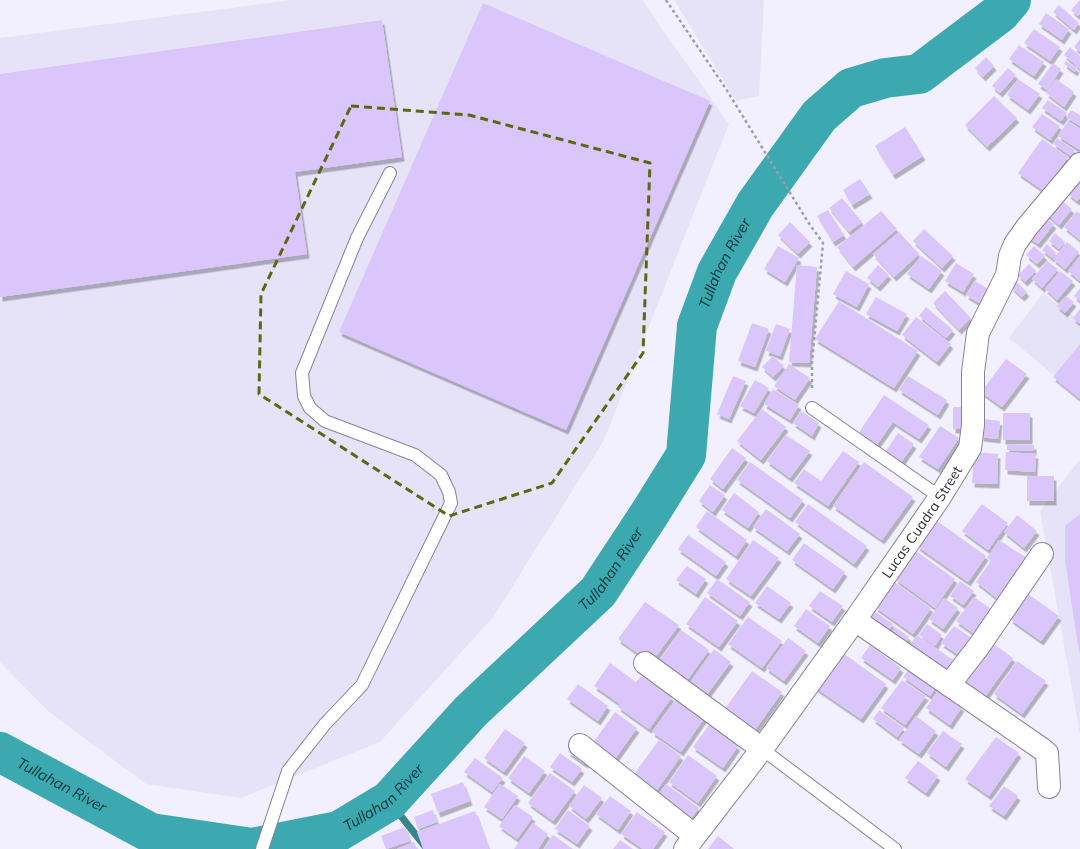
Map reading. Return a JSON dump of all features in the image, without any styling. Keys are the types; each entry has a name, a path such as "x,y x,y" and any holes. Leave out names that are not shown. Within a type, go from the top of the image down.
{"street":[{"name":"Lucas Cuadra Street","path":"690,842 762,749 855,620 940,497 970,448 973,425 972,372 978,333 1007,275 1010,256 1015,244 1027,227 1080,164"},
{"path":"949,685 979,646 1042,554"},
{"path":"855,620 1047,753 1048,787"},
{"path":"645,663 762,749"},
{"path":"580,745 690,842"}],"lane":[{"path":"262,849 288,771 325,724 362,685 451,503 449,492 441,475 415,455 325,421 310,408 304,396 302,373 357,238 390,173"},
{"path":"812,408 940,497"},
{"path":"762,749 895,849"}],"path":[{"path":"666,0 726,89 808,222 823,243 812,363 812,408"}],"highlighted area":[{"path":"351,106 469,115 650,163 643,353 552,483 449,516 259,394 261,294"}],"shaded area":[{"path":"292,0 642,0 729,124 604,440 494,616 380,742 241,798 146,784 48,711 0,662 0,38"},
{"path":"674,0 764,0 759,96 736,101"},
{"path":"1043,293 1080,321 1080,397 1009,338"},
{"path":"1080,459 1080,734 1040,511"}],"building":[{"path":"1080,0 1080,14 1078,16 1071,10"},
{"path":"483,3 710,101 566,430 339,332"},
{"path":"1059,5 1079,23 1074,30 1053,12"},
{"path":"1046,13 1069,29 1062,40 1039,24"},
{"path":"382,20 402,157 295,172 307,254 0,297 0,74"},
{"path":"1034,29 1060,47 1050,61 1024,43"},
{"path":"1080,39 1080,52 1074,47"},
{"path":"1019,45 1044,62 1034,76 1009,59"},
{"path":"1070,47 1080,56 1080,69 1064,55"},
{"path":"986,57 994,66 983,77 975,68"},
{"path":"1066,61 1077,68 1075,72 1064,64"},
{"path":"1053,63 1061,69 1047,90 1038,84"},
{"path":"1008,68 1016,75 1000,93 992,86"},
{"path":"1018,79 1040,94 1028,110 1007,95"},
{"path":"1056,79 1074,92 1064,107 1046,93"},
{"path":"994,96 1017,118 987,147 965,125"},
{"path":"1048,100 1067,113 1061,121 1042,108"},
{"path":"1071,110 1080,115 1080,126 1066,117"},
{"path":"1042,114 1060,126 1050,140 1032,127"},
{"path":"1068,121 1080,129 1080,150 1058,136"},
{"path":"905,127 923,156 893,175 875,146"},
{"path":"1057,138 1075,150 1071,156 1053,144"},
{"path":"1042,139 1068,157 1044,191 1018,173"},
{"path":"860,179 870,194 852,205 843,190"},
{"path":"1079,182 1080,198 1077,201 1068,194"},
{"path":"1057,197 1072,209 1059,225 1044,212"},
{"path":"842,198 862,222 849,232 829,208"},
{"path":"828,210 844,235 833,242 817,216"},
{"path":"881,211 897,229 853,267 837,247"},
{"path":"1077,211 1080,214 1080,240 1064,227"},
{"path":"1041,214 1054,224 1038,244 1025,235"},
{"path":"790,222 810,242 798,254 778,235"},
{"path":"924,229 953,256 942,268 913,241"},
{"path":"899,232 919,254 894,277 873,254"},
{"path":"1055,233 1065,242 1059,249 1049,241"},
{"path":"1067,242 1079,252 1065,269 1053,259"},
{"path":"1047,244 1056,253 1052,258 1042,250"},
{"path":"778,246 799,258 785,282 764,269"},
{"path":"1034,246 1045,256 1037,264 1026,255"},
{"path":"921,256 942,271 929,289 907,274"},
{"path":"1080,256 1080,281 1068,271"},
{"path":"1047,261 1058,269 1042,288 1032,279"},
{"path":"956,263 974,274 963,292 945,281"},
{"path":"1029,264 1036,271 1025,282 1018,275"},
{"path":"797,265 817,267 809,363 789,362"},
{"path":"878,265 889,275 878,287 867,278"},
{"path":"846,271 869,284 857,307 833,294"},
{"path":"1060,271 1073,281 1057,300 1045,289"},
{"path":"975,281 988,289 979,303 966,295"},
{"path":"1016,281 1027,292 1022,297 1011,287"},
{"path":"1080,288 1080,301 1074,296"},
{"path":"945,291 971,318 959,330 933,303"},
{"path":"1066,296 1074,302 1065,313 1057,306"},
{"path":"876,297 907,314 897,331 866,314"},
{"path":"839,301 918,351 894,388 815,339"},
{"path":"926,307 953,330 946,338 919,316"},
{"path":"1080,309 1080,324 1073,318"},
{"path":"916,317 951,344 937,362 902,335"},
{"path":"752,323 769,329 755,367 738,361"},
{"path":"776,324 790,329 780,356 766,351"},
{"path":"1080,344 1080,399 1053,377"},
{"path":"773,356 784,366 773,377 762,367"},
{"path":"1006,359 1027,374 1002,407 981,392"},
{"path":"789,364 810,378 795,400 774,386"},
{"path":"733,376 746,381 729,419 717,414"},
{"path":"908,376 947,400 938,415 899,390"},
{"path":"755,380 769,388 754,413 740,406"},
{"path":"773,389 799,405 790,420 764,404"},
{"path":"884,395 929,425 919,439 893,422 876,446 858,434"},
{"path":"953,407 964,407 964,429 953,429"},
{"path":"762,409 786,427 761,460 737,441"},
{"path":"801,411 819,423 812,436 793,423"},
{"path":"1003,413 1030,413 1030,440 1003,440"},
{"path":"983,419 1000,421 998,439 981,437"},
{"path":"940,426 959,438 938,469 919,457"},
{"path":"898,433 914,444 900,464 884,454"},
{"path":"786,435 810,451 790,478 767,461"},
{"path":"1007,444 1034,445 1034,451 1007,450"},
{"path":"732,448 746,458 723,489 710,479"},
{"path":"843,451 859,462 828,506 794,483 804,469 821,481"},
{"path":"974,452 998,454 997,484 972,483"},
{"path":"1006,452 1036,454 1035,472 1005,470"},
{"path":"750,462 803,500 790,518 737,480"},
{"path":"864,462 913,497 882,540 833,506"},
{"path":"1027,476 1054,476 1054,501 1027,501"},
{"path":"710,485 725,495 713,512 699,501"},
{"path":"734,493 759,512 748,528 722,510"},
{"path":"808,504 867,546 854,564 795,522"},
{"path":"982,504 1008,523 988,550 962,531"},
{"path":"766,509 800,534 787,551 753,527"},
{"path":"707,511 747,540 736,556 696,527"},
{"path":"1080,514 1079,652 1065,560 1065,526"},
{"path":"1017,515 1037,531 1024,548 1004,532"},
{"path":"936,520 986,556 968,582 917,546"},
{"path":"688,535 726,562 716,576 678,549"},
{"path":"753,540 779,558 751,596 726,579"},
{"path":"999,540 1027,558 1015,576 994,562 1014,577 998,599 976,582 991,561 987,558"},
{"path":"804,543 845,572 833,589 792,560"},
{"path":"916,551 955,579 935,608 895,579"},
{"path":"687,566 706,579 696,594 676,580"},
{"path":"717,579 750,602 740,616 707,593"},
{"path":"893,581 931,608 913,634 875,607"},
{"path":"960,581 974,591 963,605 950,596"},
{"path":"767,586 791,603 779,619 755,603"},
{"path":"820,591 843,606 832,622 809,606"},
{"path":"1028,594 1059,616 1041,641 1010,619"},
{"path":"705,597 738,621 719,647 686,624"},
{"path":"974,597 997,613 979,637 956,621"},
{"path":"944,598 958,608 943,629 929,619"},
{"path":"645,602 679,625 651,663 618,639"},
{"path":"870,608 893,624 885,636 862,619"},
{"path":"806,609 830,626 818,643 794,626"},
{"path":"748,617 782,641 762,668 728,644"},
{"path":"927,624 942,635 935,646 919,635"},
{"path":"954,626 976,641 963,658 941,643"},
{"path":"895,627 909,637 903,647 889,637"},
{"path":"681,630 709,650 683,686 655,666"},
{"path":"917,635 956,662 944,678 905,651"},
{"path":"788,638 806,651 784,681 766,668"},
{"path":"988,640 1013,658 982,701 957,684"},
{"path":"870,645 901,668 893,680 861,658"},
{"path":"836,648 886,684 861,719 810,684"},
{"path":"714,649 731,662 703,700 686,688"},
{"path":"1017,661 1046,681 1022,714 994,694"},
{"path":"610,663 636,682 641,676 672,697 649,729 618,707 620,704 594,686"},
{"path":"912,665 938,684 930,696 903,677"},
{"path":"752,671 782,692 755,730 725,709"},
{"path":"902,680 926,696 905,725 881,708"},
{"path":"578,684 608,706 598,721 567,699"},
{"path":"938,690 962,707 950,725 926,708"},
{"path":"678,697 705,717 681,752 652,732"},
{"path":"879,710 904,728 897,737 873,719"},
{"path":"615,712 637,728 612,763 590,747"},
{"path":"916,716 936,731 919,754 899,740"},
{"path":"709,725 738,746 723,768 693,747"},
{"path":"505,729 525,743 504,772 484,758"},
{"path":"943,731 962,744 946,767 927,753"},
{"path":"996,737 1019,753 989,796 965,779"},
{"path":"659,740 681,756 652,797 629,781"},
{"path":"572,746 589,759 585,764 568,752"},
{"path":"560,753 582,769 572,782 550,767"},
{"path":"688,755 717,776 698,803 669,782"},
{"path":"524,756 545,771 529,793 508,778"},
{"path":"475,758 503,778 492,792 464,772"},
{"path":"918,761 938,776 926,793 905,778"},
{"path":"550,773 575,791 553,821 528,803"},
{"path":"463,782 470,801 438,813 431,794"},
{"path":"500,784 518,796 502,819 484,807"},
{"path":"666,784 699,808 685,826 654,801"},
{"path":"584,785 602,798 586,819 569,806"},
{"path":"1004,786 1018,796 1004,816 989,806"},
{"path":"610,796 631,811 618,830 596,814"},
{"path":"515,805 533,817 517,839 499,826"},
{"path":"433,810 437,822 418,829 414,817"},
{"path":"568,810 590,826 577,844 555,829"},
{"path":"475,811 489,849 423,849 417,832"},
{"path":"637,812 665,832 653,849 643,849 621,834"},
{"path":"533,823 548,834 538,849 514,849"},
{"path":"405,827 410,841 386,849 381,836"},
{"path":"553,835 573,849 544,849"},
{"path":"718,836 734,849 708,849"},
{"path":"620,840 633,849 613,849"},
{"path":"414,842 417,849 397,849"}],"waterway":[{"name":"Tullahan River","path":"0,752 151,833 252,848 339,831 389,801 471,711 598,592 650,513 686,455 697,326 717,272 755,205 819,116 851,88 885,78 919,74 1000,13 1011,0"},
{"path":"389,801 427,849"}]}
